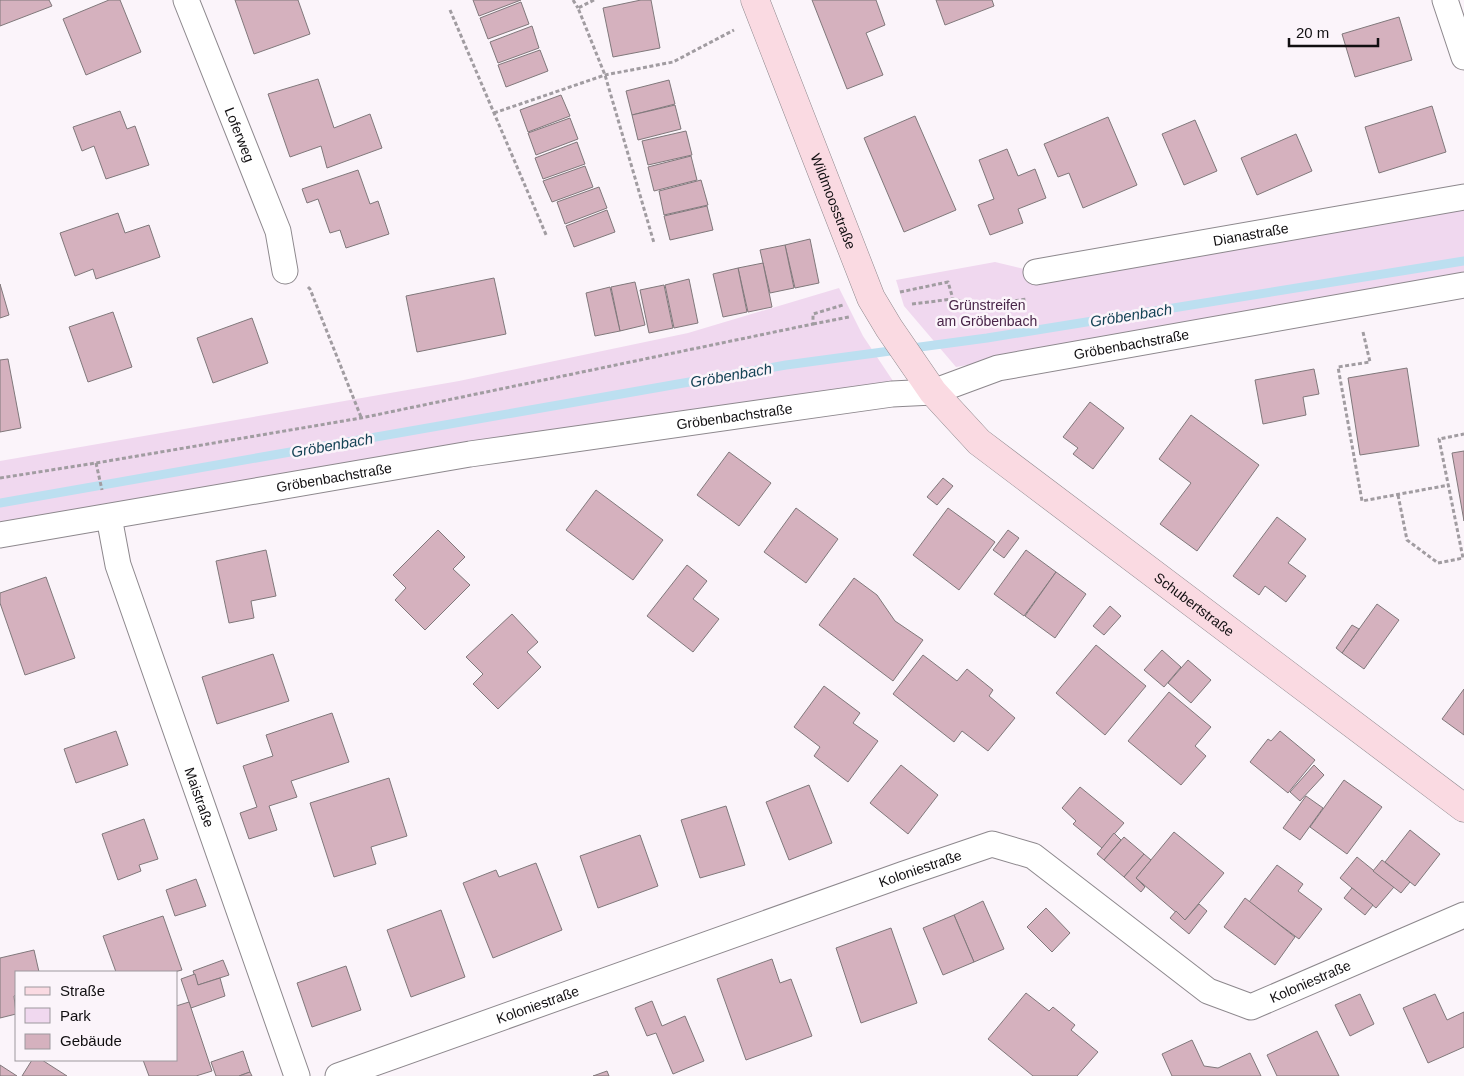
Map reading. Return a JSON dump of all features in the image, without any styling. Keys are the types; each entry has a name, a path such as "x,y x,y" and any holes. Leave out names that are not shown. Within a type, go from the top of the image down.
{"street":[{"name":"Loferweg","path":"186,0 278,231 284,271"},
{"name":"Wildmoosstraße","path":"755,0 872,298 889,328 933,392"},
{"path":"1445,0 1464,57"},
{"name":"Dianastraße","path":"1036,272 1464,197"},
{"name":"Gröbenbachstraße","path":"0,534 470,454 892,394 933,392 998,368 1464,285"},
{"name":"Schubertstraße","path":"933,392 979,442 1464,808"},
{"name":"Maistraße","path":"108,517 118,565 297,1076"},
{"name":"Koloniestraße","path":"338,1076 894,877 992,844 1033,856 1208,991 1250,1007 1464,915"}],"path":[{"path":"573,0 605,75 654,243"},
{"path":"578,8 594,0"},
{"path":"450,10 547,237"},
{"path":"494,114 605,75 673,62 734,30"},
{"path":"284,271 310,289 361,418"},
{"path":"813,324 813,314 915,289"},
{"path":"912,304 953,299"},
{"path":"1357,304 1370,362 1338,367 1362,501 1449,485"},
{"path":"0,478 361,418 851,317"},
{"path":"1398,495 1407,540 1438,562 1463,558 1439,438 1464,434"}],"green space":[{"name":"Grünstreifen am Gröbenbach","path":"1464,209 1464,277 956,367 904,306 896,280 995,262 1036,272"},
{"path":"839,288 863,336 893,381 0,523 0,461 459,381 688,333"}],"building":[{"path":"0,0 49,0 52,6 0,26"},
{"path":"109,0 120,0 141,52 86,75 63,19"},
{"path":"235,0 298,0 310,34 254,54"},
{"path":"473,0 521,0 479,16"},
{"path":"641,0 651,0 660,48 613,57 603,8"},
{"path":"812,0 876,0 885,25 866,33 883,75 847,89"},
{"path":"936,0 992,0 994,6 945,25"},
{"path":"521,2 529,24 488,39 480,18"},
{"path":"1399,17 1412,60 1355,77 1342,34"},
{"path":"532,26 539,48 498,63 490,42"},
{"path":"540,50 548,71 506,87 498,65"},
{"path":"318,79 334,128 370,114 382,148 327,168 321,146 290,157 268,94"},
{"path":"669,80 675,104 632,115 626,91"},
{"path":"561,95 570,116 528,132 520,110"},
{"path":"675,105 681,129 638,140 632,115"},
{"path":"1432,106 1446,152 1379,173 1365,127"},
{"path":"120,111 127,129 135,126 149,165 106,179 94,146 82,151 73,127"},
{"path":"915,116 956,210 904,232 864,138"},
{"path":"1108,117 1137,185 1083,208 1069,173 1058,177 1044,144"},
{"path":"570,118 578,139 536,155 528,133"},
{"path":"1195,120 1217,171 1184,185 1162,134"},
{"path":"686,131 692,155 648,165 642,141"},
{"path":"1296,134 1312,171 1257,195 1241,158"},
{"path":"577,142 585,164 543,179 535,158"},
{"path":"1007,149 1018,176 1035,169 1046,198 1018,209 1023,223 990,235 978,205 994,199 979,160"},
{"path":"691,156 697,180 654,191 648,167"},
{"path":"585,166 593,187 552,202 543,181"},
{"path":"358,170 370,204 378,201 389,234 346,248 340,230 330,233 318,199 307,203 302,189"},
{"path":"701,180 708,205 664,215 659,191"},
{"path":"599,187 607,208 565,224 557,202"},
{"path":"707,206 713,230 670,240 664,216"},
{"path":"607,210 615,232 574,247 566,226"},
{"path":"118,213 125,233 149,225 160,257 96,279 93,269 75,276 60,233"},
{"path":"810,239 819,283 795,288 785,245"},
{"path":"785,245 794,288 770,293 760,250"},
{"path":"763,263 772,307 748,312 738,268"},
{"path":"738,268 747,312 723,317 713,274"},
{"path":"494,278 506,334 417,352 406,296"},
{"path":"689,279 698,323 674,328 665,285"},
{"path":"635,282 645,325 620,331 611,287"},
{"path":"0,284 9,315 0,318"},
{"path":"664,285 673,328 649,333 640,290"},
{"path":"610,287 620,331 595,336 586,293"},
{"path":"113,312 132,367 88,382 69,327"},
{"path":"252,318 268,363 213,383 197,338"},
{"path":"8,359 21,428 0,432 0,360"},
{"path":"1407,368 1419,446 1360,455 1348,378"},
{"path":"1314,369 1319,394 1303,397 1306,415 1263,424 1255,380"},
{"path":"1090,402 1124,428 1093,469 1073,454 1078,448 1063,437"},
{"path":"1191,415 1259,465 1197,551 1160,524 1191,483 1159,459"},
{"path":"1464,451 1464,521 1452,453"},
{"path":"729,452 771,483 739,526 697,495"},
{"path":"943,478 953,486 937,505 927,497"},
{"path":"596,490 663,540 633,580 566,530"},
{"path":"796,508 838,539 806,583 764,552"},
{"path":"948,508 995,542 959,590 913,555"},
{"path":"1277,517 1306,539 1288,563 1306,576 1286,602 1265,586 1259,595 1233,576"},
{"path":"438,530 465,557 453,569 470,585 425,630 395,600 406,588 393,575"},
{"path":"1008,530 1019,538 1004,558 993,550"},
{"path":"266,550 276,596 251,601 254,618 229,623 216,561"},
{"path":"1026,550 1056,572 1024,616 994,594"},
{"path":"687,565 707,581 693,599 719,619 693,652 647,616"},
{"path":"1056,572 1086,594 1055,638 1025,616"},
{"path":"46,577 75,658 25,675 0,603 0,593"},
{"path":"854,578 877,595 895,621 923,640 893,681 819,625"},
{"path":"1377,604 1399,620 1364,669 1342,653"},
{"path":"1110,606 1121,616 1104,635 1093,626"},
{"path":"512,614 538,642 527,652 541,667 498,709 473,684 483,674 466,657"},
{"path":"1352,625 1359,629 1342,653 1336,648"},
{"path":"1096,645 1146,686 1105,735 1056,693"},
{"path":"1162,650 1181,667 1164,687 1144,670"},
{"path":"273,654 289,701 217,724 202,677"},
{"path":"923,655 957,681 967,669 993,690 989,696 1015,718 988,751 962,731 954,742 893,694"},
{"path":"1188,660 1211,680 1191,703 1168,683"},
{"path":"824,686 860,713 853,723 878,741 848,782 814,756 820,747 794,727"},
{"path":"1464,689 1464,735 1442,719"},
{"path":"1169,692 1211,727 1195,746 1206,756 1181,785 1128,741"},
{"path":"332,713 349,762 291,781 297,797 269,806 277,830 249,839 240,813 257,807 243,766 273,756 266,735"},
{"path":"116,731 128,765 76,783 64,749"},
{"path":"1280,731 1315,760 1288,793 1250,762 1268,739 1271,741"},
{"path":"901,765 938,795 908,834 870,803"},
{"path":"1314,765 1324,775 1300,801 1290,792"},
{"path":"389,778 407,836 371,847 376,864 334,877 310,803"},
{"path":"1344,780 1382,807 1347,854 1310,827"},
{"path":"809,785 832,843 789,860 766,802"},
{"path":"1080,787 1124,823 1102,848 1073,824 1076,821 1062,808"},
{"path":"1306,796 1323,808 1300,840 1283,828"},
{"path":"726,806 745,865 700,878 681,820"},
{"path":"144,819 158,859 139,865 141,871 118,880 102,834"},
{"path":"1410,830 1440,854 1415,886 1385,862"},
{"path":"1174,832 1224,873 1185,920 1136,878"},
{"path":"1114,833 1121,840 1104,860 1097,854"},
{"path":"640,835 658,886 598,908 580,856"},
{"path":"1124,837 1144,854 1124,877 1104,860"},
{"path":"1144,854 1151,860 1136,878 1145,887 1141,892 1124,877"},
{"path":"1357,857 1394,887 1376,908 1340,878"},
{"path":"1382,860 1410,882 1401,893 1373,871"},
{"path":"536,863 562,930 493,958 463,883 496,870 499,877"},
{"path":"1277,865 1303,884 1298,891 1322,909 1299,939 1249,902"},
{"path":"196,879 206,906 175,916 166,890"},
{"path":"1352,888 1373,905 1365,915 1344,898"},
{"path":"1245,898 1295,937 1275,965 1224,927"},
{"path":"983,901 1004,949 974,962 954,915"},
{"path":"1199,904 1207,911 1189,934 1170,918 1176,911 1185,920"},
{"path":"1046,908 1070,933 1052,952 1027,927"},
{"path":"441,910 465,977 411,997 387,930"},
{"path":"954,915 974,962 943,975 923,928"},
{"path":"163,916 182,970 116,971 103,936"},
{"path":"891,928 917,1003 861,1023 836,948"},
{"path":"34,950 39,971 15,971 15,1014 0,1018 0,958"},
{"path":"772,959 780,983 791,979 812,1036 746,1060 717,979"},
{"path":"223,960 229,975 198,985 193,971"},
{"path":"346,966 361,1010 312,1027 297,983"},
{"path":"195,974 198,985 220,978 225,996 191,1008 181,979"},
{"path":"1026,993 1049,1011 1053,1007 1075,1025 1071,1030 1098,1052 1077,1076 1033,1076 988,1039"},
{"path":"1360,994 1374,1024 1350,1036 1335,1005"},
{"path":"1435,994 1447,1020 1464,1012 1464,1047 1428,1063 1403,1008"},
{"path":"652,1001 662,1026 685,1016 704,1061 673,1074 656,1033 647,1036 635,1008"},
{"path":"189,1002 212,1071 196,1076 149,1076 143,1061 178,1061 178,1005"},
{"path":"1317,1031 1339,1076 1277,1076 1267,1055"},
{"path":"1192,1040 1204,1066 1218,1068 1250,1053 1261,1076 1172,1076 1162,1054"},
{"path":"243,1051 250,1072 239,1076 216,1076 211,1062"},
{"path":"31,1061 44,1061 67,1076 22,1076"},
{"path":"0,1065 17,1076 0,1076"},
{"path":"607,1071 609,1076 593,1076"},
{"path":"250,1072 252,1076 239,1076"}],"waterway":[{"name":"Gröbenbach","path":"0,503 786,365 987,338 1464,261"}]}
